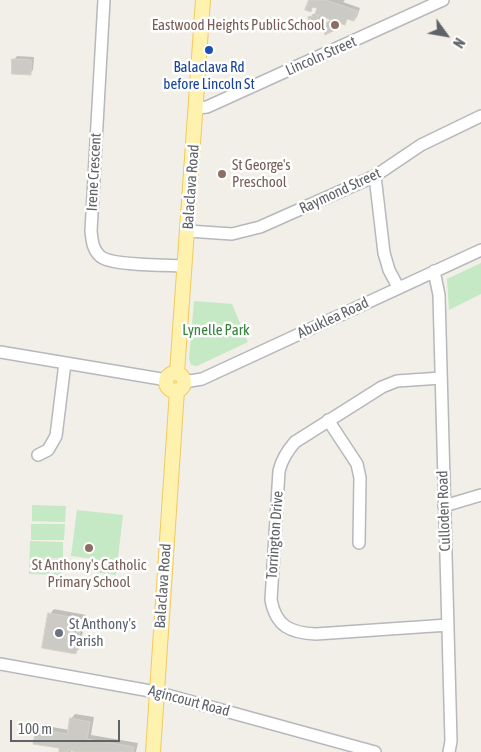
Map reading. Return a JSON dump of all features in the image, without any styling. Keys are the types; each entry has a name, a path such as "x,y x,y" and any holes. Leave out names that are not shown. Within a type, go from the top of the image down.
{"main road":[{"name":"Balaclava Road","path":"153,752 176,381 197,108 203,0"}],"street":[{"name":"Irene Crescent","path":"104,0 91,231 94,248 101,258 116,263 185,266"},
{"name":"Lincoln Street","path":"197,108 207,107 443,0"},
{"name":"Raymond Street","path":"188,232 232,234 260,227 375,176 420,145 481,116"},
{"path":"375,176 384,253 389,270 398,287"},
{"name":"Abuklea Road","path":"0,352 176,381 202,378 481,250"},
{"name":"Culloden Road","path":"434,271 439,295 451,741 449,752"},
{"path":"38,456 48,450 56,436 65,362"},
{"name":"Torrington Drive","path":"441,378 397,381 382,387 295,442 282,461 279,471 271,600 274,612 280,620 289,629 304,633 448,626"},
{"path":"328,420 356,464 360,478 359,543"},
{"path":"444,506 481,495"},
{"name":"Agincourt Road","path":"0,664 156,692 375,752"}],"green space":[{"path":"481,263 481,294 449,310 447,279"},
{"name":"Lynelle Park","path":"194,301 232,304 248,342 197,366 191,365 189,359"},
{"path":"32,505 66,506 65,522 32,521"},
{"path":"77,510 123,515 116,575 95,572 96,559 71,556"},
{"path":"31,524 65,524 64,540 31,540"},
{"path":"30,541 63,542 63,558 34,558 63,559 62,575 29,574"}],"building":[{"path":"309,0 326,0 358,11 354,21 347,19 345,25 315,14 317,8 312,7 311,12 305,10"},
{"path":"318,16 319,26 309,27 308,17"},
{"path":"330,21 335,30 325,35 321,26"},
{"path":"12,59 31,60 31,75 12,74"},
{"path":"48,613 82,619 76,654 42,648"},
{"path":"70,718 90,722 87,739 134,747 133,752 76,752 68,750 68,752 59,752 59,748 33,744 36,729 67,734"}],"place":[{"name":"Eastwood Heights Public School","path":"335,25"},
{"name":"Balaclava Rd before Lincoln St","path":"209,50"},
{"name":"St George's Preschool","path":"222,174"},
{"name":"St Anthony's Catholic Primary School","path":"89,548"},
{"name":"St Anthony's Parish","path":"59,633"}]}
